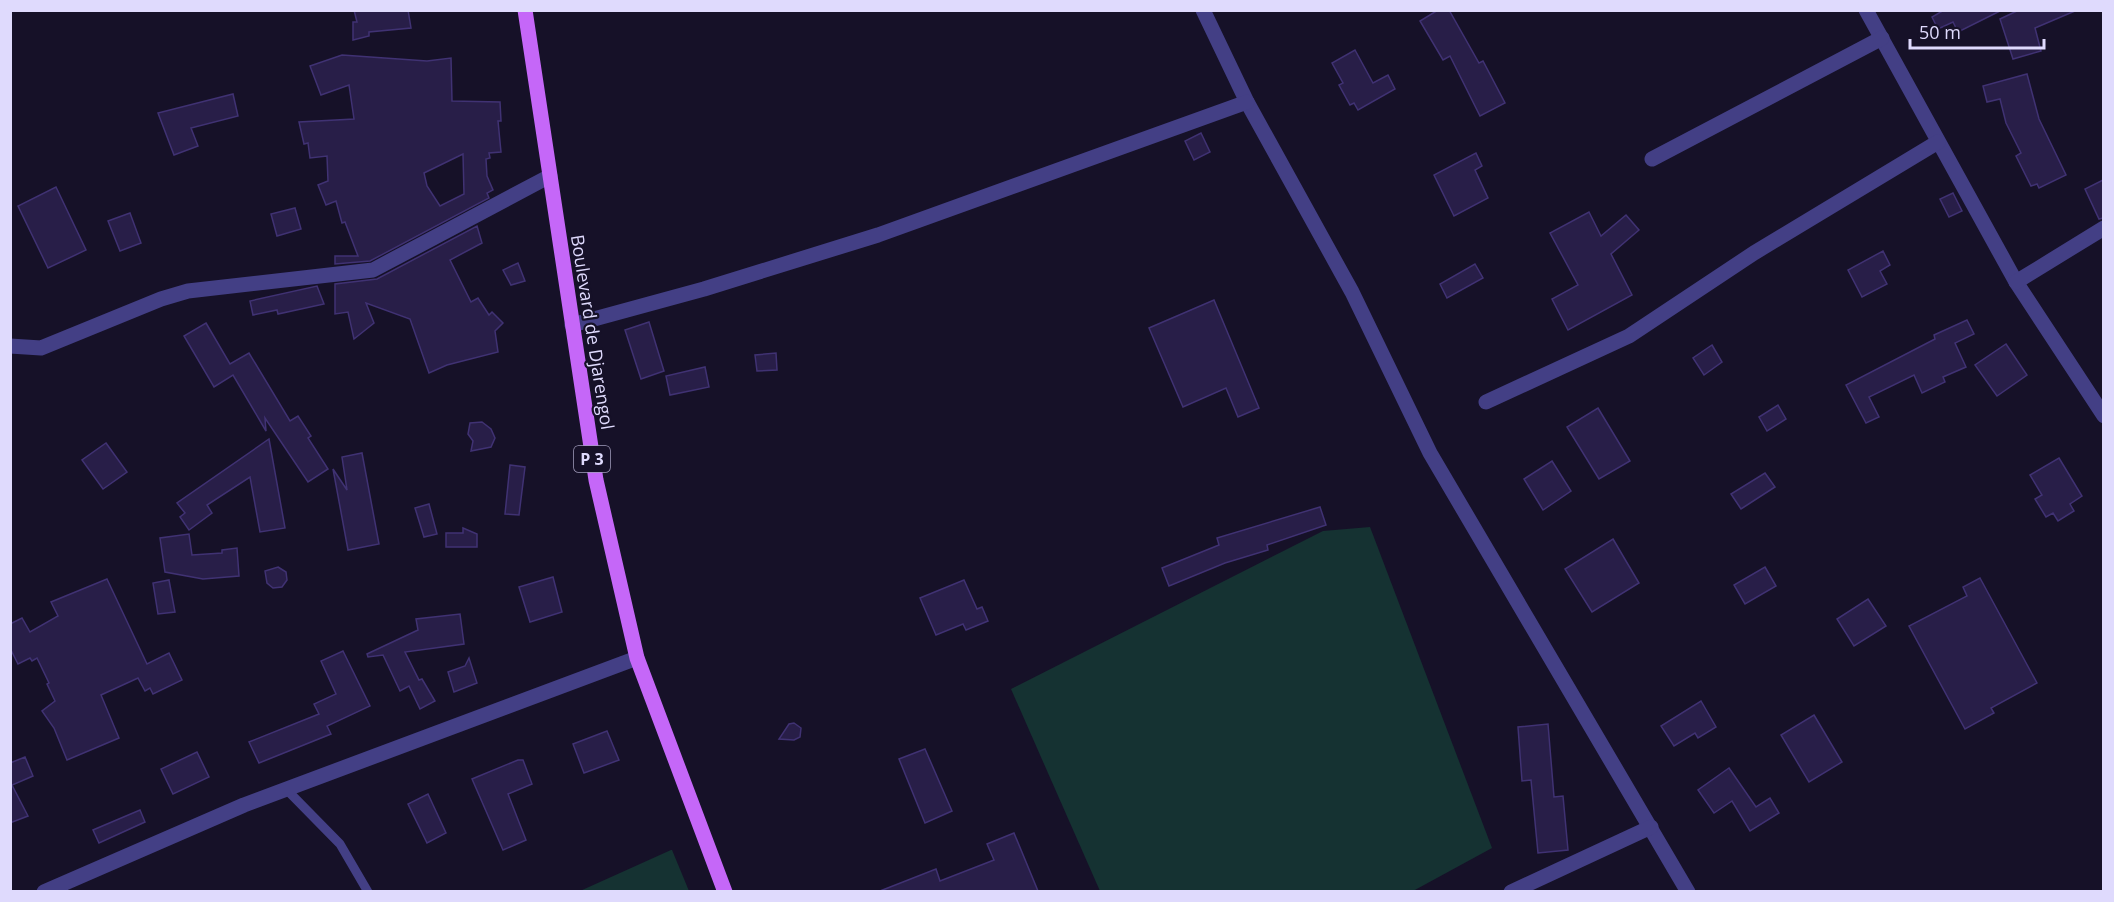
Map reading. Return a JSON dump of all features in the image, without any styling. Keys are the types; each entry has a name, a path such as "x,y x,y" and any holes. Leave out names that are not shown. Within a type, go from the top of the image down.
{"main road":[{"name":"Boulevard de Djarengol","path":"525,10 596,480 637,658 725,891"}],"street":[{"path":"1203,10 1247,102 1352,292 1430,453 1688,891"},
{"path":"1866,10 2016,282 2103,416"},
{"path":"1652,159 1882,38"},
{"path":"572,325 704,289 878,235 1247,102"},
{"path":"1486,402 1629,336 1754,253 1938,142"},
{"path":"10,346 41,348 161,299 188,291 373,270 550,176"},
{"path":"2016,282 2103,228"},
{"path":"44,891 286,789 637,658"},
{"path":"1511,891 1650,827"}],"lane":[{"path":"286,789 340,844 368,891"}],"green space":[{"path":"1370,527 1492,848 1413,891 1100,891 1011,689 1323,531"},
{"path":"671,850 689,891 580,891"}],"building":[{"path":"354,10 408,10 411,28 369,32 369,36 353,40 353,22 357,22"},
{"path":"1438,10 1449,10 1479,63 1483,61 1505,103 1480,116 1450,56 1443,60 1420,21"},
{"path":"1944,10 2002,10 1958,32 1953,22 1938,29 1932,17"},
{"path":"2019,10 2075,11 2035,28 2041,51 2013,59 2000,19"},
{"path":"1355,50 1373,83 1388,75 1395,89 1358,110 1354,103 1350,105 1339,85 1343,83 1332,63"},
{"path":"342,55 427,61 451,58 452,101 500,102 501,121 498,121 501,152 489,153 490,158 486,159 487,176 493,190 487,193 489,198 370,261 335,264 335,256 358,256 345,222 342,223 336,201 326,205 318,185 328,181 327,156 310,158 308,143 304,144 299,122 354,119 349,85 321,95 310,66","holes":["463,154 464,194 440,206 427,186 424,173"]},
{"path":"2027,74 2039,119 2066,175 2039,188 2037,184 2031,186 2016,156 2021,153 2006,123 2000,99 1987,102 1983,86"},
{"path":"233,94 238,116 191,128 198,146 174,155 158,113"},
{"path":"1201,133 1210,152 1194,160 1185,141"},
{"path":"1476,153 1482,166 1475,170 1488,198 1454,216 1434,175"},
{"path":"2103,180 2103,218 2099,219 2085,189"},
{"path":"56,187 86,250 48,268 18,206"},
{"path":"1953,193 1962,211 1949,217 1940,199"},
{"path":"295,208 301,229 277,236 271,214"},
{"path":"1589,212 1601,236 1626,215 1639,230 1611,254 1632,295 1568,330 1552,299 1578,285 1550,233"},
{"path":"130,213 141,243 120,251 108,221"},
{"path":"477,226 482,243 450,260 471,302 478,298 489,315 492,312 503,323 495,331 498,352 447,365 429,373 410,319 366,303 374,323 354,339 348,312 335,314 335,284 377,279"},
{"path":"1883,251 1890,265 1880,271 1887,284 1862,297 1848,270"},
{"path":"518,263 525,281 511,285 503,270"},
{"path":"1475,264 1483,278 1447,298 1440,284"},
{"path":"317,286 324,304 278,314 277,310 253,315 250,301"},
{"path":"1214,300 1259,408 1238,417 1226,388 1183,407 1149,328"},
{"path":"1967,320 1974,334 1955,343 1966,367 1943,377 1945,382 1922,393 1914,375 1869,397 1879,417 1866,423 1846,385 1935,339 1934,335"},
{"path":"649,322 664,371 641,379 625,330"},
{"path":"206,323 230,364 249,353 290,421 298,416 311,436 308,438 328,469 308,482 265,418 266,431 233,375 214,387 184,336"},
{"path":"2006,344 2027,375 1997,396 1975,365"},
{"path":"1712,345 1722,362 1704,375 1693,358"},
{"path":"776,353 777,370 757,371 755,355"},
{"path":"705,367 709,387 670,395 666,376"},
{"path":"1778,405 1786,419 1767,431 1759,417"},
{"path":"1598,408 1630,461 1599,479 1567,427"},
{"path":"482,422 491,429 495,438 491,447 471,451 473,441 468,434 470,423"},
{"path":"269,439 285,528 260,532 250,477 207,505 212,513 189,530 180,517 185,513 177,503"},
{"path":"106,443 127,472 103,489 82,460"},
{"path":"362,453 379,544 348,550 333,469 347,490 342,457"},
{"path":"2059,458 2082,496 2070,504 2074,511 2058,521 2053,513 2046,517 2035,499 2042,495 2030,475"},
{"path":"1552,461 1571,491 1543,510 1524,479"},
{"path":"510,465 525,467 519,515 505,514"},
{"path":"1765,473 1775,487 1741,509 1731,494"},
{"path":"429,504 437,534 424,537 415,508"},
{"path":"1320,507 1326,525 1267,545 1268,550 1225,563 1169,586 1162,568 1219,545 1217,538"},
{"path":"463,528 477,534 477,547 446,547 446,533 463,533"},
{"path":"189,534 192,555 222,553 222,550 237,548 239,576 203,579 165,572 160,538"},
{"path":"1613,539 1639,583 1592,612 1565,569"},
{"path":"278,567 286,572 287,580 282,587 273,588 267,583 265,571"},
{"path":"1765,567 1776,586 1745,604 1734,585"},
{"path":"553,577 562,612 530,622 519,587"},
{"path":"1980,578 2037,683 1991,708 1994,713 1965,729 1909,626 1967,596 1963,587"},
{"path":"107,579 147,664 169,653 182,680 153,694 150,688 145,691 138,678 101,695 119,738 67,760 54,728 42,711 55,701 47,684 49,683 37,658 32,661 30,658 18,664 10,648 10,624 22,618 30,632 58,616 51,602"},
{"path":"169,580 175,612 158,614 153,583"},
{"path":"964,580 977,609 982,607 988,621 966,630 963,624 936,635 920,598"},
{"path":"1868,599 1886,626 1854,646 1837,619"},
{"path":"460,614 464,644 405,652 419,680 422,679 435,701 420,709 409,686 400,691 383,655 368,657 367,654 418,630 416,619"},
{"path":"343,651 370,706 327,726 331,734 259,763 249,742 319,714 314,704 336,694 321,661"},
{"path":"469,658 477,683 454,692 448,672 465,666"},
{"path":"1701,701 1716,727 1698,738 1695,733 1674,746 1661,726"},
{"path":"1814,715 1842,762 1809,782 1781,735"},
{"path":"794,723 801,728 800,737 794,740 779,739 789,724"},
{"path":"1548,724 1554,797 1563,796 1568,850 1538,853 1531,780 1522,781 1518,727"},
{"path":"607,731 619,760 584,773 573,744"},
{"path":"925,749 952,811 925,823 899,759"},
{"path":"197,752 209,777 173,794 161,769"},
{"path":"25,757 33,776 12,785 28,816 10,823 10,763"},
{"path":"523,760 532,784 508,794 526,840 503,850 472,779"},
{"path":"1729,768 1756,807 1770,798 1779,813 1750,831 1732,801 1714,813 1698,790"},
{"path":"428,794 446,833 427,843 408,804"},
{"path":"140,810 145,822 99,843 93,830"},
{"path":"1014,833 1038,891 880,891 936,869 940,881 994,860 987,844"}]}
